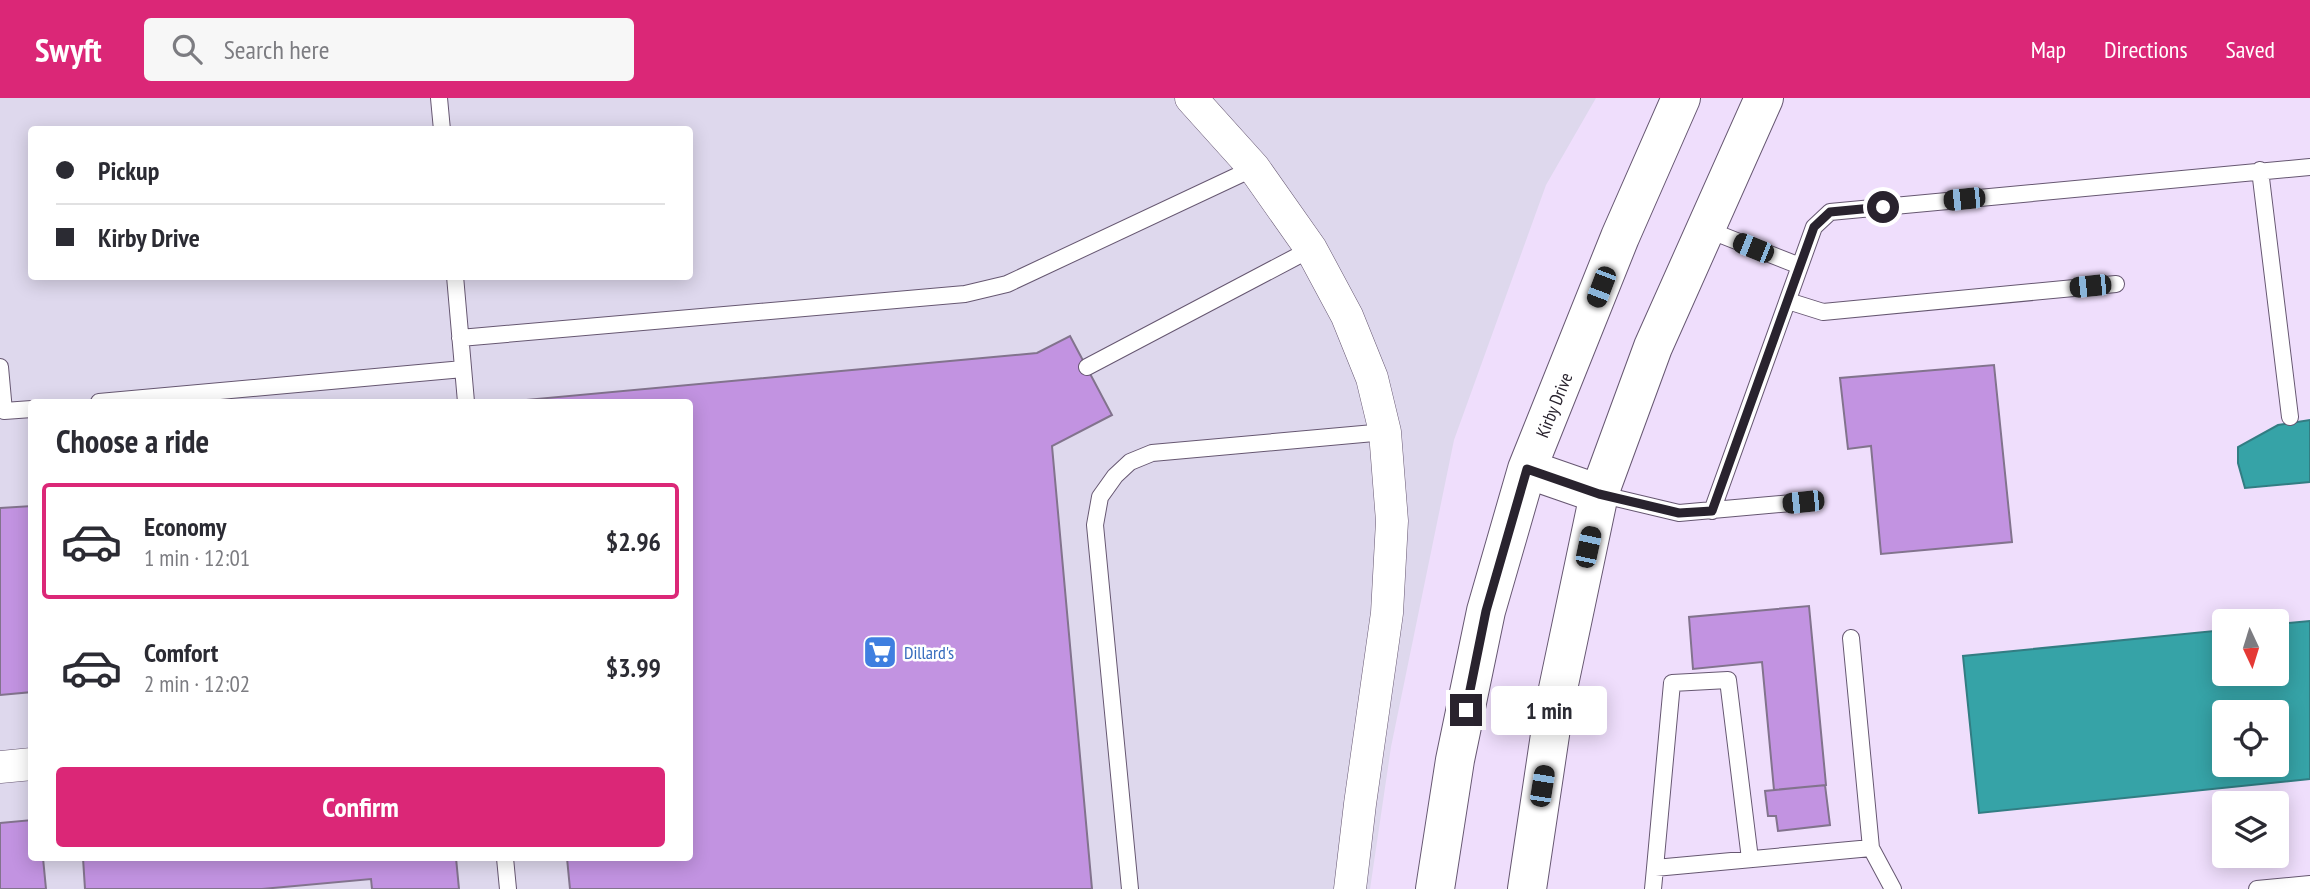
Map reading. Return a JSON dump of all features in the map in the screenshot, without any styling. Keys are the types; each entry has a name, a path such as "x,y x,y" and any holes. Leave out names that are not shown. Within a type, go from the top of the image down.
{"main road":[{"name":"Kirby Drive","path":"1435,889 1455,760 1486,611 1527,469 1620,237 1681,98"},
{"path":"1527,889 1554,708 1599,494 1653,347 1764,98"},
{"path":"1527,469 1599,494"}],"street":[{"path":"1191,98 1254,168 1311,249 1347,316 1373,378 1385,432 1392,521 1387,613 1350,889"},
{"path":"0,767 28,764"}],"lane":[{"path":"439,98 442,126"},
{"path":"1712,511 1814,227 1830,212 2310,167"},
{"path":"460,338 988,290 1007,285 1254,168"},
{"path":"2260,170 2290,417"},
{"path":"1706,229 1800,266"},
{"path":"1087,368 1311,249"},
{"path":"455,280 466,399"},
{"path":"1787,301 1823,312 2116,284"},
{"path":"0,367 4,411 28,409"},
{"path":"167,399 280,394 463,369"},
{"path":"1130,889 1095,525 1100,497 1130,462 1152,453 1385,432"},
{"path":"1599,494 1679,513 1803,502"},
{"path":"1852,638 1871,848 1893,889"},
{"path":"1653,889 1672,683 1728,680 1750,859"},
{"path":"1655,868 1871,848"},
{"path":"505,861 508,889"},
{"path":"2258,889 2310,884"}],"shaded area":[{"path":"0,98 1596,98 1546,185 1454,440 1391,747 1370,889 0,889"},
{"path":"2310,420 2310,482 2245,488 2238,463 2238,447 2278,425"},
{"path":"2310,621 2310,779 1979,813 1963,656 2212,631 2212,686 2289,686 2289,623"}],"building":[{"name":"Dillard's","path":"1070,336 1112,415 1052,446 1092,889 570,889 567,861 693,861 693,399 536,399 1037,353"},
{"path":"1994,365 2012,542 1881,554 1871,446 1848,449 1840,378"},
{"path":"28,506 28,692 0,695 0,508"},
{"path":"1809,606 1826,785 1774,790 1762,662 1693,669 1689,617"},
{"path":"1825,785 1830,825 1778,831 1776,816 1768,816 1765,791"},
{"path":"28,820 28,861 43,861 46,889 0,889 0,823"},
{"path":"83,861 456,861 459,889 372,889 371,879 262,889 85,889"}],"place":[{"name":"Dillard's","path":"880,652"}],"route":[{"path":"1466,710 1486,611 1527,469 1599,494 1679,513 1712,511 1814,227 1830,212 1883,207"}]}
